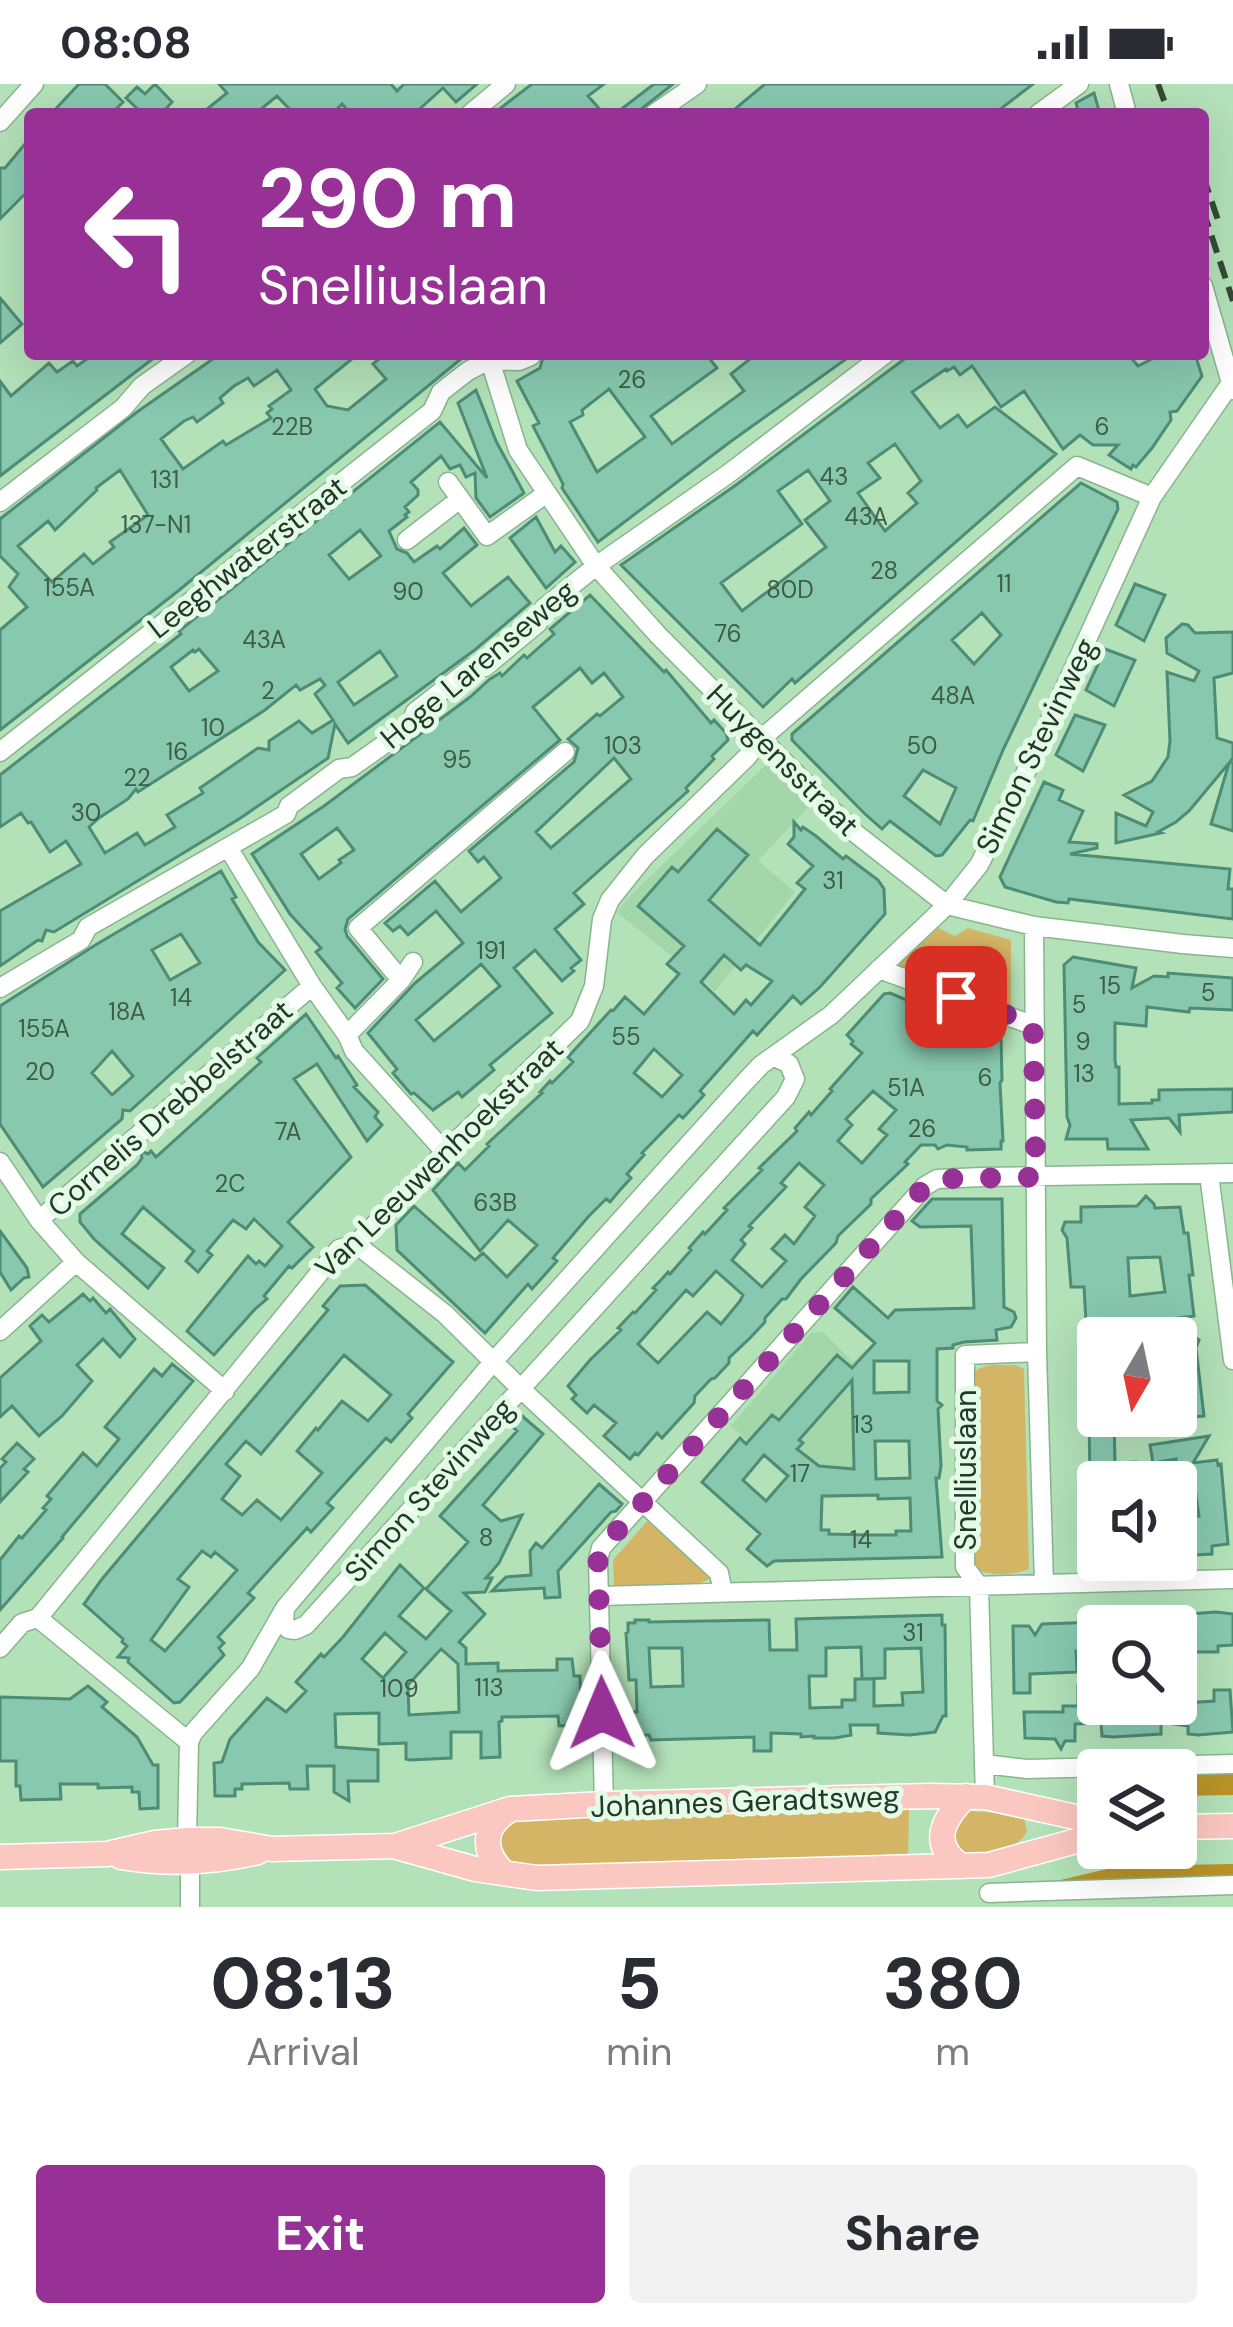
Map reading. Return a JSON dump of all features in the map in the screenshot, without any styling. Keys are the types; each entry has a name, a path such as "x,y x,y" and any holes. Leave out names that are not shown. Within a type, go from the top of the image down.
{"main road":[{"name":"Johannes Geradtsweg","path":"0,1857 106,1854 155,1843 189,1851 220,1840 272,1849 395,1846 510,1809 604,1804 975,1797 1077,1817"},
{"path":"961,1866 945,1850 942,1836 949,1814 975,1797"},
{"path":"1002,1863 1028,1846 1036,1830 1033,1815 1019,1803"},
{"path":"504,1873 490,1856 487,1841 489,1828 510,1809"},
{"path":"1197,1827 1233,1826"},
{"name":"Johannes Geradtsweg","path":"395,1846 475,1869 558,1877 961,1866 1002,1863 1077,1841"}],"street":[{"path":"0,122 34,84"},
{"path":"477,108 506,84"},
{"path":"663,108 697,84"},
{"path":"1047,108 1079,84"},
{"path":"1209,307 1232,386"},
{"path":"0,502 179,360"},
{"name":"Leeghwaterstraat","path":"0,752 432,411 441,392 484,360"},
{"name":"Huygensstraat","path":"490,360 518,450 596,566 855,833 947,905 1034,926 1233,948"},
{"name":"Hoge Larenseweg","path":"0,988 81,940 88,927 286,814 340,769 352,767 410,726 416,712 471,668 485,667 538,623 544,608 596,566 728,474 877,360"},
{"name":"Simon Stevinweg","path":"188,1742 250,1669 285,1608 494,1362 744,1083 761,1065 831,1015 947,905 979,865 1152,497 1232,386"},
{"name":"Van Leeuwenhoekstraat","path":"0,1648 22,1623 38,1618 339,1249 356,1244 580,1022 594,986 602,919 610,900 645,856 761,739 1077,466 1152,497"},
{"path":"448,482 487,536 547,493"},
{"path":"407,540 460,499"},
{"path":"401,980 358,928 565,752"},
{"path":"229,849 354,1051 445,1152"},
{"path":"1034,926 1044,1583"},
{"path":"347,1035 413,962"},
{"path":"879,969 1033,1024"},
{"name":"Cornelis Drebbelstraat","path":"0,1331 76,1262 39,1220 312,986"},
{"name":"Simon Stevinweg","path":"285,1608 288,1629 306,1625 786,1097 795,1079 789,1064 775,1057"},
{"path":"0,1162 39,1220"},
{"path":"604,1804 598,1560 602,1548 925,1186 938,1179 1233,1173"},
{"path":"1209,1174 1233,1360"},
{"path":"356,1244 445,1314 719,1573 723,1592"},
{"path":"76,1262 225,1391"},
{"name":"Snelliuslaan","path":"975,1797 984,1764 979,1586 965,1568 965,1355 1037,1352"},
{"path":"600,1595 1233,1579"},
{"path":"38,1618 188,1742 190,1907"},
{"path":"984,1764 1028,1769 1233,1764"},
{"path":"1002,1863 989,1900 1233,1886"}],"shaded area":[{"path":"768,763 810,805 758,861 795,892 715,991 617,912"},
{"path":"938,928 955,936 968,928 1011,940 1011,1009 896,968"},
{"path":"823,1332 853,1362 866,1349 876,1358 877,1497 812,1499 731,1426 811,1333"},
{"path":"984,1366 1024,1369 1029,1569 994,1574 975,1568 971,1377"},
{"path":"651,1517 711,1573 709,1579 614,1586 613,1560"},
{"path":"1233,1771 1233,1795 1197,1796 1197,1772"},
{"path":"909,1806 908,1860 511,1867 496,1842 497,1831 524,1813"},
{"path":"964,1811 1023,1814 1027,1831 1011,1846 972,1859 950,1845 954,1818"},
{"path":"1233,1864 1233,1879 1052,1882 1107,1869 1197,1869 1197,1865"}],"building":[{"path":"79,84 105,84 123,102 117,108 57,108"},
{"path":"155,84 172,102 166,108 137,108 126,98 137,87 145,94"},
{"path":"219,84 391,84 397,91 404,84 477,84 456,102 443,88 421,108 346,108 342,104 338,108 288,108 277,96 262,108 208,108 227,93"},
{"path":"532,84 604,84 588,96 599,108 501,108"},
{"path":"654,84 673,84 643,108 623,108"},
{"path":"765,84 1033,84 1002,108 736,108"},
{"path":"1094,93 1098,108 1077,108 1076,103"},
{"path":"24,145 24,195 0,219 0,168"},
{"path":"0,298 22,324 0,343"},
{"path":"86,360 151,360 0,476 0,381 11,396 49,363 57,372 73,361 77,366"},
{"path":"211,360 351,360 315,389 327,406 348,410 386,379 373,364 378,360 460,360 0,730 0,630 27,607 9,587 18,574 0,556 0,519","holes":["277,370 291,390 269,406 271,418 226,445 223,441 183,469 161,439 184,421 193,417 197,422 248,378 254,386","120,470 148,515 110,542 114,547 93,564 84,554 52,582 18,546 48,521 55,530"]},
{"path":"542,360 711,360 717,368 651,416 672,444 744,391 731,374 748,360 845,360 598,542 562,488 533,426 539,423 517,381 540,368","holes":["609,389 645,437 597,472 570,422"]},
{"path":"903,360 1133,360 1138,366 1150,360 1197,360 1202,376 1177,411 1170,412 1171,420 1152,448 1131,469 1109,455 1118,445 1093,445 1080,435 1063,449 1024,391 1001,407 972,366 960,375 954,367 946,369 912,392 940,428 958,415 967,427 995,407 1056,454 763,707 621,565","holes":["895,444 921,481 908,493 917,503 885,531 858,493 880,478 868,463","808,470 830,501 805,520 826,547 742,611 721,583 802,524 778,491"]},
{"path":"476,390 524,493 490,517 476,498 475,473 466,477 460,465 450,469 441,456 411,482 418,495 405,507 407,517 389,531 397,549 414,562 437,546 440,549 464,528 477,545 443,573 471,606 508,577 530,603 348,743 335,724 328,758 239,819 54,932 46,930 42,941 0,966 0,911 81,864 66,841 50,852 21,813 0,827 0,775 440,422 487,478 458,403","holes":["360,530 381,556 349,579 329,555","199,649 218,671 189,691 171,667","380,651 397,676 354,705 338,682","320,679 325,685 315,694 333,720 312,733 299,721 269,741 269,750 258,748 200,788 203,793 167,815 175,827 145,845 137,833 105,853 89,827 99,818 296,685 300,690"]},
{"path":"1081,483 1117,502 1118,509 973,821 942,855 936,856 890,821 882,829 792,740 792,734","holes":["982,613 1001,635 974,664 952,640","923,770 956,788 940,824 904,796"]},
{"path":"536,517 555,552 561,546 575,562 546,588 510,538"},
{"path":"1135,584 1165,595 1144,641 1116,625"},
{"path":"590,595 666,670 711,723 714,720 728,740 688,791 574,893 584,904 555,929 581,960 571,968 574,971 562,981 535,950 514,968 552,1013 490,1065 494,1070 462,1097 458,1092 433,1110 393,1073 397,1069 368,1033 415,983 463,943 436,911 408,935 400,926 393,931 385,923 435,881 461,912 501,878 484,857 478,862 469,851 574,762 578,748 568,739 623,697 604,673 592,683 580,668 533,707 560,740 348,919 347,936 383,979 355,1008 337,988 342,983 316,952 321,948 290,914 252,854 324,806 490,679 502,676 524,655 527,658 554,634 550,629","holes":["614,758 631,779 551,848 536,832","337,828 354,850 319,879 301,854","481,964 500,986 434,1041 416,1020"]},
{"path":"1182,624 1195,633 1233,632 1233,673 1214,678 1217,738 1233,743 1233,831 1211,824 1229,763 1189,811 1161,833 1116,843 1116,813 1146,826 1153,812 1124,795 1152,781 1168,757 1167,672 1194,681 1199,671 1167,653 1166,638"},
{"path":"1105,649 1135,660 1114,706 1086,690"},
{"path":"1075,715 1105,725 1083,771 1056,755"},
{"path":"1044,782 1063,790 1059,800 1083,811 1069,842 1097,844 1097,848 1070,854 1230,869 1233,919 1069,899 1068,903 1056,902 1005,887 1000,877"},
{"path":"794,822 878,880 884,889 885,914 801,1004 793,996 757,1035 753,1031 700,1091 704,1095 642,1153 627,1174 631,1178 610,1202 606,1199 588,1217 553,1258 557,1261 532,1289 528,1284 485,1333 397,1250 396,1225 414,1206 475,1260 483,1253 507,1277 537,1245 508,1220 480,1251 433,1190 458,1163 465,1170 573,1062 568,1057 625,997 644,1014 679,974 667,964 684,946 638,906 672,867 678,872 717,829 748,855 709,900 760,945 805,889 797,883 813,866 788,844 794,837","holes":["724,955 741,970 746,965 772,981 751,1005 746,1000 734,1014 701,982","654,1049 682,1075 662,1097 634,1073"]},
{"path":"221,871 258,942 285,970 130,1111 123,1110 122,1119 43,1187 0,1124 0,1006","holes":["181,934 200,963 170,980 152,950","112,1051 133,1076 112,1095 92,1073"]},
{"path":"1073,957 1136,968 1132,988 1154,976 1168,977 1168,973 1233,978 1233,1010 1147,1007 1146,1026 1115,1023 1115,1060 1119,1104 1152,1103 1159,1100 1159,1090 1233,1089 1233,1112 1179,1115 1180,1132 1169,1118 1131,1120 1148,1149 1108,1149 1107,1139 1066,1139 1070,1125 1064,965"},
{"path":"884,994 997,1032 1001,1038 1001,1149 921,1145 662,1438 657,1433 630,1459 604,1436 616,1423 594,1405 587,1413 572,1399 576,1395 568,1386 832,1091 862,1053 847,1035","holes":["873,1091 896,1110 879,1129 887,1135 862,1163 838,1141 852,1125 846,1119","799,1163 824,1185 805,1207 815,1216 794,1244 785,1235 772,1249 786,1261 762,1287 732,1260 745,1244 741,1240 749,1226 786,1187 781,1183","716,1271 743,1295 721,1324 707,1312 658,1363 638,1344 686,1290 693,1296"]},
{"path":"306,1014 338,1056 354,1087 378,1112 375,1117 382,1125 367,1141 317,1064 294,1079 351,1157 288,1222 313,1247 289,1266 264,1296 267,1299 214,1355 187,1331 248,1256 265,1266 282,1246 254,1219 246,1229 233,1220 207,1251 212,1255 198,1272 186,1261 194,1251 143,1207 122,1234 164,1268 148,1288 94,1239 80,1222 80,1214 137,1165 141,1151 151,1151 156,1157 261,1062 257,1058"},
{"path":"1146,1196 1155,1208 1180,1207 1184,1233 1188,1233 1194,1316 1086,1317 1084,1287 1071,1287 1067,1238 1062,1230 1065,1222 1081,1222 1081,1207 1137,1206","holes":["1160,1257 1165,1292 1130,1296 1128,1258"]},
{"path":"932,1199 1002,1199 1004,1307 1016,1318 1011,1327 996,1330 997,1340 937,1349 937,1401 942,1405 938,1409 941,1466 936,1478 942,1557 774,1561 767,1566 747,1549 760,1534 702,1482 740,1438 746,1444 772,1415 779,1420 837,1355 852,1368 875,1343 835,1308 853,1287 888,1318 895,1310 974,1308 971,1226 920,1227 912,1221","holes":["874,1361 909,1361 909,1392 874,1393","852,1380 854,1469 819,1466 797,1449 803,1443 799,1440","875,1441 909,1441 910,1478 876,1479","764,1455 788,1476 766,1501 743,1480","822,1496 910,1498 911,1531 867,1535 821,1530"]},
{"path":"0,1231 29,1277 11,1290 0,1272"},
{"path":"365,1285 453,1362 408,1414 412,1418 391,1442 386,1438 327,1503 333,1508 311,1532 307,1528 248,1593 254,1598 218,1637 224,1643 219,1648 224,1655 174,1703 129,1658 118,1657 127,1646 123,1639 84,1604 328,1310 323,1306 340,1286","holes":["344,1355 391,1395 368,1421 342,1401 316,1428 297,1451 322,1473 281,1520 257,1500 242,1515 222,1499 240,1476 226,1464 246,1441 261,1454","202,1551 211,1557 215,1552 237,1570 165,1651 151,1640 189,1587 178,1579"]},
{"path":"83,1294 106,1313 110,1309 135,1339 120,1357 103,1339 77,1365 92,1381 39,1436 12,1406 0,1417 0,1378 41,1341 30,1326 42,1315 49,1322"},
{"path":"1197,1356 1204,1416 1197,1417"},
{"path":"172,1364 193,1381 0,1610 0,1560 46,1510 51,1499 47,1496 83,1453 97,1466 119,1439 105,1427 154,1369 162,1376"},
{"path":"521,1415 543,1434 483,1505 501,1521 522,1515 499,1563 486,1578 492,1578 485,1592 464,1593 485,1614 459,1642 466,1648 466,1664 498,1663 498,1671 557,1670 557,1659 572,1659 574,1676 580,1676 581,1708 575,1708 574,1725 559,1726 558,1716 502,1717 500,1757 481,1758 481,1732 451,1732 451,1758 410,1760 406,1759 406,1743 379,1744 379,1713 335,1714 336,1747 378,1750 378,1781 348,1781 349,1801 334,1792 334,1766 307,1766 308,1789 290,1789 289,1783 242,1784 235,1796 215,1796 214,1763 222,1762 230,1739 267,1698 286,1712 306,1691 296,1682 343,1637 400,1565 424,1588 399,1616 426,1639 451,1611 426,1589 468,1542 440,1516 517,1431 512,1426","holes":["385,1633 406,1652 383,1678 362,1659","441,1649 458,1664 459,1712 409,1715 408,1685"]},
{"path":"1209,1436 1194,1461 1153,1461 1150,1445"},
{"path":"1089,1437 1114,1437 1115,1461 1090,1461"},
{"path":"17,1443 34,1459 0,1502 0,1468 6,1462 2,1459"},
{"path":"1217,1460 1228,1544 1212,1546 1212,1554 1197,1555 1197,1462"},
{"path":"599,1484 622,1504 558,1571 560,1597 545,1598 544,1588 492,1591 506,1577 531,1575 530,1551 536,1543 542,1548"},
{"path":"1197,1613 1233,1614 1233,1645 1218,1646 1218,1652 1197,1652"},
{"path":"942,1615 946,1716 935,1732 878,1733 878,1725 850,1725 851,1735 835,1738 771,1733 771,1751 754,1751 754,1737 651,1740 649,1735 628,1735 628,1712 637,1712 636,1680 629,1680 628,1623 769,1620 770,1650 797,1650 796,1619","holes":["861,1647 862,1679 855,1679 855,1700 842,1700 842,1707 810,1708 809,1676 826,1676 826,1648","649,1648 682,1648 683,1686 651,1687","921,1648 923,1692 902,1693 903,1705 874,1706 874,1679 862,1679 885,1678 885,1649"]},
{"path":"1077,1623 1077,1672 1030,1674 1030,1693 1014,1693 1013,1626 1029,1626 1035,1635 1042,1624"},
{"path":"88,1686 107,1702 102,1707 137,1737 153,1765 158,1765 158,1808 140,1809 139,1792 132,1792 132,1787 98,1788 98,1784 60,1784 61,1799 21,1800 16,1761 0,1761 0,1697 70,1699"},
{"path":"1214,1690 1230,1690 1233,1732 1188,1734 1188,1726 1181,1725 1197,1725 1197,1702 1214,1701"},
{"path":"1063,1706 1077,1706 1075,1741 1065,1741 1061,1749 1055,1739 1025,1738 1024,1712 1063,1712"},
{"path":"1101,1725 1161,1725 1161,1734 1102,1736"}],"railway":[{"path":"1158,84 1167,108"},
{"path":"1209,194 1220,226"},
{"path":"1209,228 1233,301"}],"route":[{"path":"602,1713 598,1560 602,1548 925,1186 938,1179 1036,1177 1033,1024 956,997"}]}
